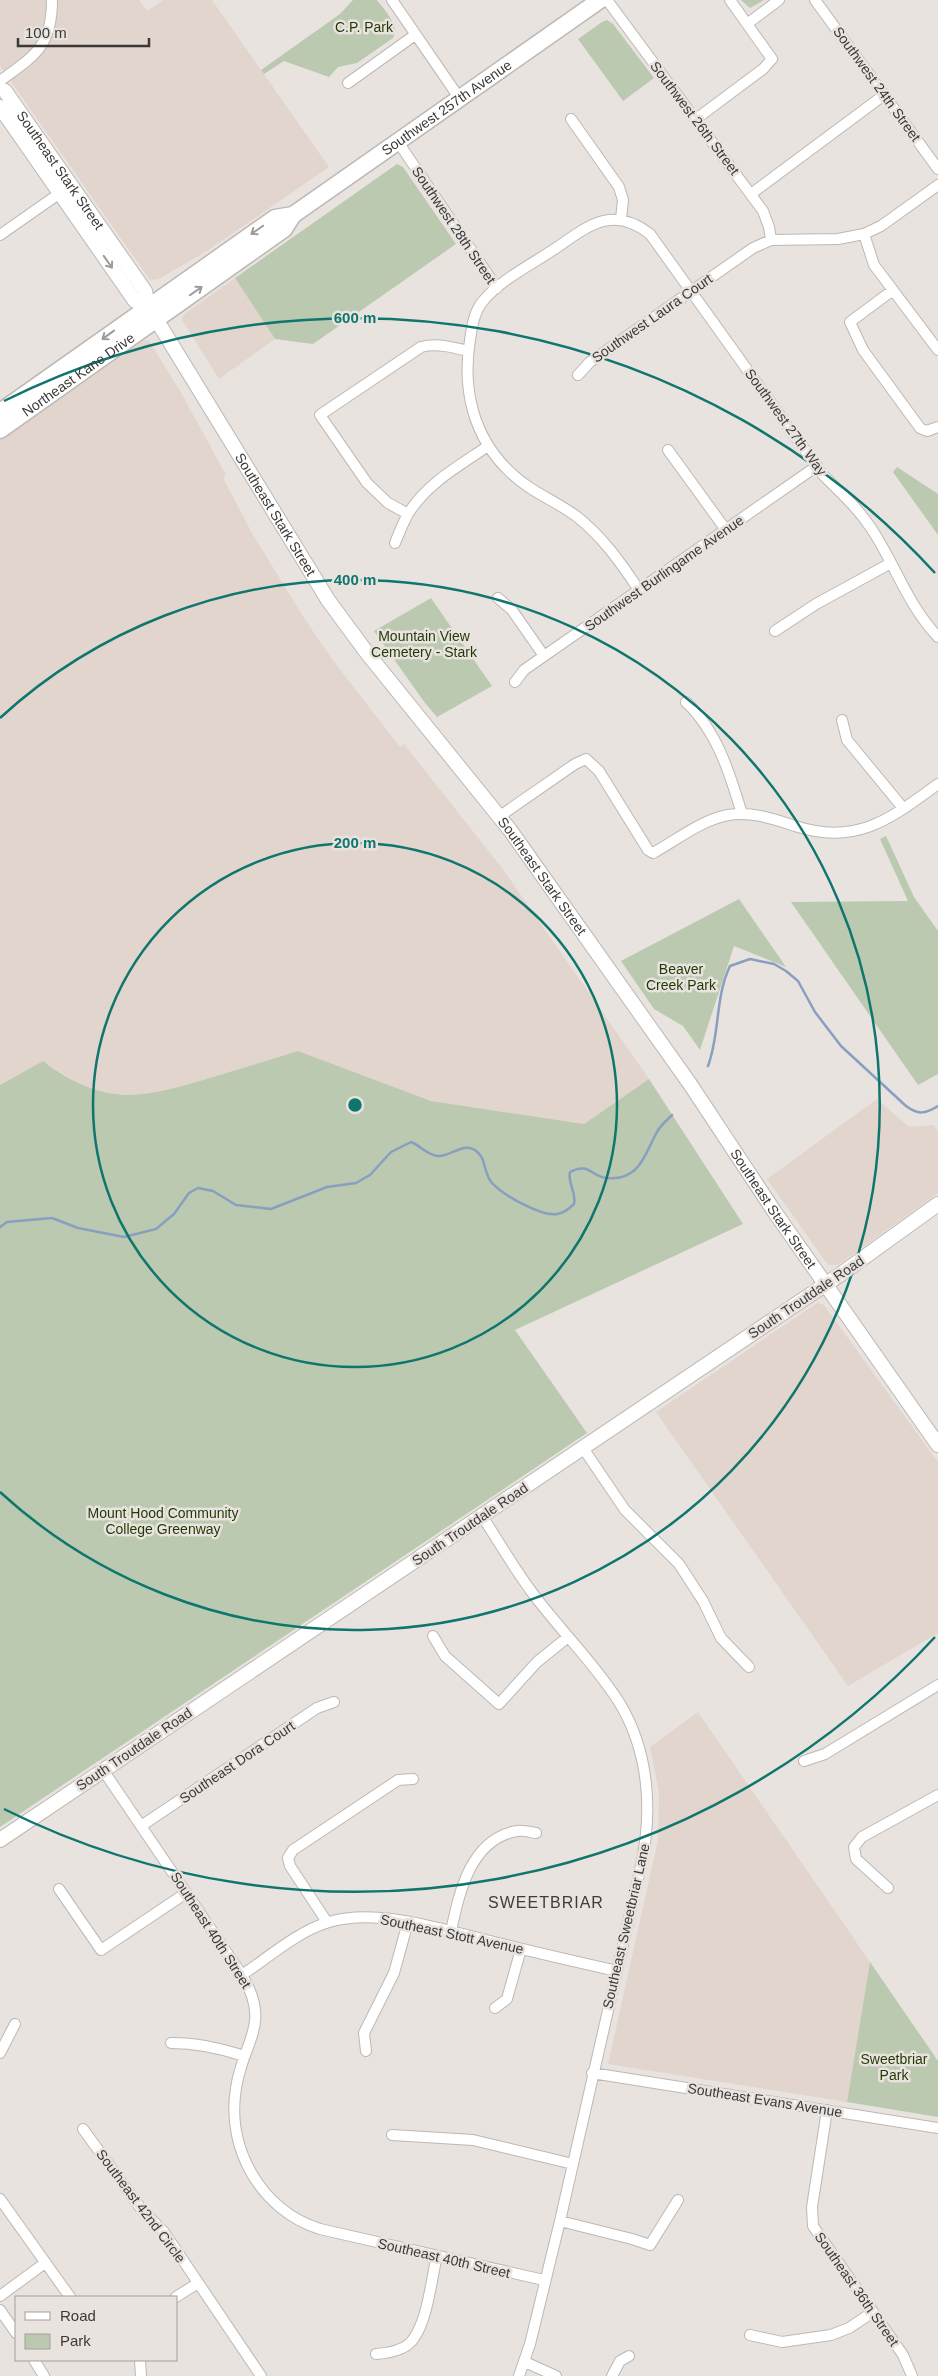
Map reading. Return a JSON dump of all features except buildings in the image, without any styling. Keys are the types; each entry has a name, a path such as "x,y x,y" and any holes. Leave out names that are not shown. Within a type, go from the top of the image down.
{"main road":[{"name":"Southwest 257th Avenue","path":"152,312 284,229 293,215 600,0"},
{"name":"Southeast Stark Street","path":"0,88 6,91 145,291 152,312 328,600 367,653 500,816 690,1084 825,1285 938,1445"},
{"name":"Southeast Stark Street","path":"0,107 135,301 152,312"},
{"name":"Northeast Kane Drive","path":"0,412 152,312"},
{"name":"Northeast Kane Drive","path":"0,430 152,312"},
{"name":"South Troutdale Road","path":"0,1840 825,1285 938,1204"}],"street":[{"path":"0,81 38,52 49,22 52,0"},
{"path":"392,0 460,99"},
{"name":"Southwest 26th Street","path":"607,0 751,194 767,218 771,240"},
{"path":"696,119 763,69 772,59 730,0"},
{"path":"747,24 779,0"},
{"name":"Southwest 24th Street","path":"816,0 938,169"},
{"path":"348,83 416,34"},
{"path":"751,194 884,94"},
{"path":"498,288 586,228 609,219 621,219 623,200 620,186 572,118"},
{"name":"Southwest 28th Street","path":"398,142 498,288 482,302 477,311 468,351 470,402 475,420 488,446 518,480 558,504 588,526 610,549 640,590"},
{"path":"771,240 838,239 864,234 881,226 938,185"},
{"path":"0,235 60,193"},
{"name":"Southwest 27th Way","path":"621,219 635,224 650,234 817,466 859,511 891,563 914,608 938,637"},
{"path":"864,234 874,265 937,347"},
{"name":"Southwest Laura Court","path":"578,375 590,362 728,264 753,248 771,240"},
{"path":"893,290 850,322 863,350 920,428 928,432 938,427"},
{"path":"408,514 388,503 366,483 320,415 421,347 442,345 468,351"},
{"path":"395,543 408,514 426,491 438,480 488,446"},
{"path":"668,450 726,530"},
{"name":"Southwest Burlingame Avenue","path":"514,682 524,670 817,466"},
{"path":"776,632 816,604 891,563"},
{"path":"498,598 512,610 544,656"},
{"path":"686,702 699,714 713,738 726,767 742,814"},
{"path":"842,720 847,740 903,808"},
{"path":"500,816 575,764 586,759 599,771 648,850 653,853 699,826 728,815 742,814 767,817 816,833 839,834 861,831 878,824 938,784"},
{"path":"583,1448 625,1510 679,1564 703,1600 721,1638 748,1666"},
{"name":"Southeast Sweetbriar Lane","path":"482,1516 533,1594 620,1704 634,1734 647,1784 648,1809 644,1854 592,2073 560,2221 525,2362 518,2376"},
{"path":"433,1636 445,1656 499,1704 537,1662 568,1637"},
{"path":"804,1760 825,1754 938,1685"},
{"name":"Southeast Dora Court","path":"142,1826 317,1708 334,1702"},
{"name":"Southeast 40th Street","path":"103,1770 242,1976 253,1996 256,2016 252,2037 238,2074 234,2100 236,2131 246,2164 259,2185 272,2200 291,2215 310,2226 544,2280"},
{"path":"327,1922 290,1866 288,1858 293,1850 398,1780 413,1779"},
{"path":"888,1888 856,1859 854,1847 862,1837 938,1795"},
{"path":"451,1931 459,1891 475,1861 490,1845 508,1834 518,1830 536,1833"},
{"path":"60,1889 101,1950 186,1893"},
{"name":"Southeast Stott Avenue","path":"242,1976 297,1937 327,1922 357,1916 384,1917 451,1931 616,1971"},
{"path":"366,2051 364,2033 394,1973 408,1922"},
{"path":"495,2008 507,1999 521,1949"},
{"path":"0,2053 16,2024"},
{"path":"171,2043 216,2048 244,2056"},
{"name":"Southeast Evans Avenue","path":"592,2073 938,2128"},
{"name":"Southeast 36th Street","path":"827,2110 810,2226 904,2355 912,2376"},
{"name":"Southeast 42nd Circle","path":"83,2129 138,2205 164,2232 261,2376"},
{"path":"392,2135 465,2139 573,2164"},
{"path":"0,2199 69,2296"},
{"path":"560,2221 650,2245 678,2200"},
{"path":"376,2354 397,2351 414,2340 422,2323 437,2256"},
{"path":"0,2296 45,2263"},
{"path":"178,2296 198,2283"},
{"path":"0,2310 15,2332"},
{"path":"750,2336 782,2342 831,2335 849,2328 874,2312"},
{"path":"612,2376 620,2362 629,2356"},
{"path":"35,2361 44,2376"},
{"path":"140,2361 141,2376"},
{"path":"525,2362 556,2376"}],"shaded area":[{"path":"0,0 139,0 147,11 163,0 212,0 329,167 207,251 159,279 150,280 0,66"},
{"path":"235,278 275,339 219,379 182,320 183,315"},
{"path":"145,340 149,341 180,391 226,475 223,478 253,535 306,621 332,659 400,747 404,744 502,868 649,1079 584,1124 431,1101 298,1051 172,1090 145,1095 112,1094 94,1090 77,1083 43,1061 0,1085 0,441"},
{"path":"877,1099 909,1127 934,1125 938,1131 938,1193 838,1265 828,1265 767,1179"},
{"path":"817,1303 824,1305 938,1462 938,1633 848,1686 656,1412"},
{"path":"698,1712 870,1962 847,2102 608,2064 658,1840 659,1792 650,1747"}],"green space":[{"name":"C.P. Park","path":"353,0 377,0 393,23 395,33 393,38 357,63 338,67 329,77 284,61 264,74 261,70 340,14"},
{"path":"741,0 764,0 750,8"},
{"path":"607,20 613,24 654,78 623,101 578,39"},
{"path":"397,164 403,167 456,244 313,344 275,339 235,278"},
{"path":"897,467 938,494 938,535 893,472"},
{"name":"Mountain View Cemetery - Stark","path":"431,598 492,686 437,717 374,631"},
{"path":"886,836 914,897 938,931 938,1074 918,1085 791,902 908,901 880,839"},
{"name":"Beaver Creek Park","path":"739,899 786,967 734,946 700,1050 683,1026 654,1009 621,961"},
{"name":"Mount Hood Community College Greenway","path":"298,1051 431,1101 584,1124 649,1079 743,1224 515,1330 587,1433 0,1827 0,1085 43,1061 65,1076 85,1086 104,1092 124,1095 143,1094 186,1085"},
{"name":"Sweetbriar Park","path":"870,1962 938,2061 938,2117 847,2102"}],"waterway":[{"path":"708,1066 712,1054 725,978 730,966 750,959 774,964 798,981 815,1012 841,1046 906,1106 918,1112 929,1111 938,1106"},
{"path":"0,1227 7,1222 52,1218 78,1228 124,1237 156,1229 174,1214 189,1193 198,1188 213,1191 236,1205 271,1209 327,1187 356,1183 370,1175 391,1152 411,1142 438,1156 466,1148 475,1150 483,1161 489,1179 497,1188 533,1209 557,1214 562,1213 574,1204 570,1172 582,1168 606,1178 617,1178 627,1175 640,1164 658,1130 672,1115"}],"district":[{"name":"SWEETBRIAR","path":"546,1902"}]}
